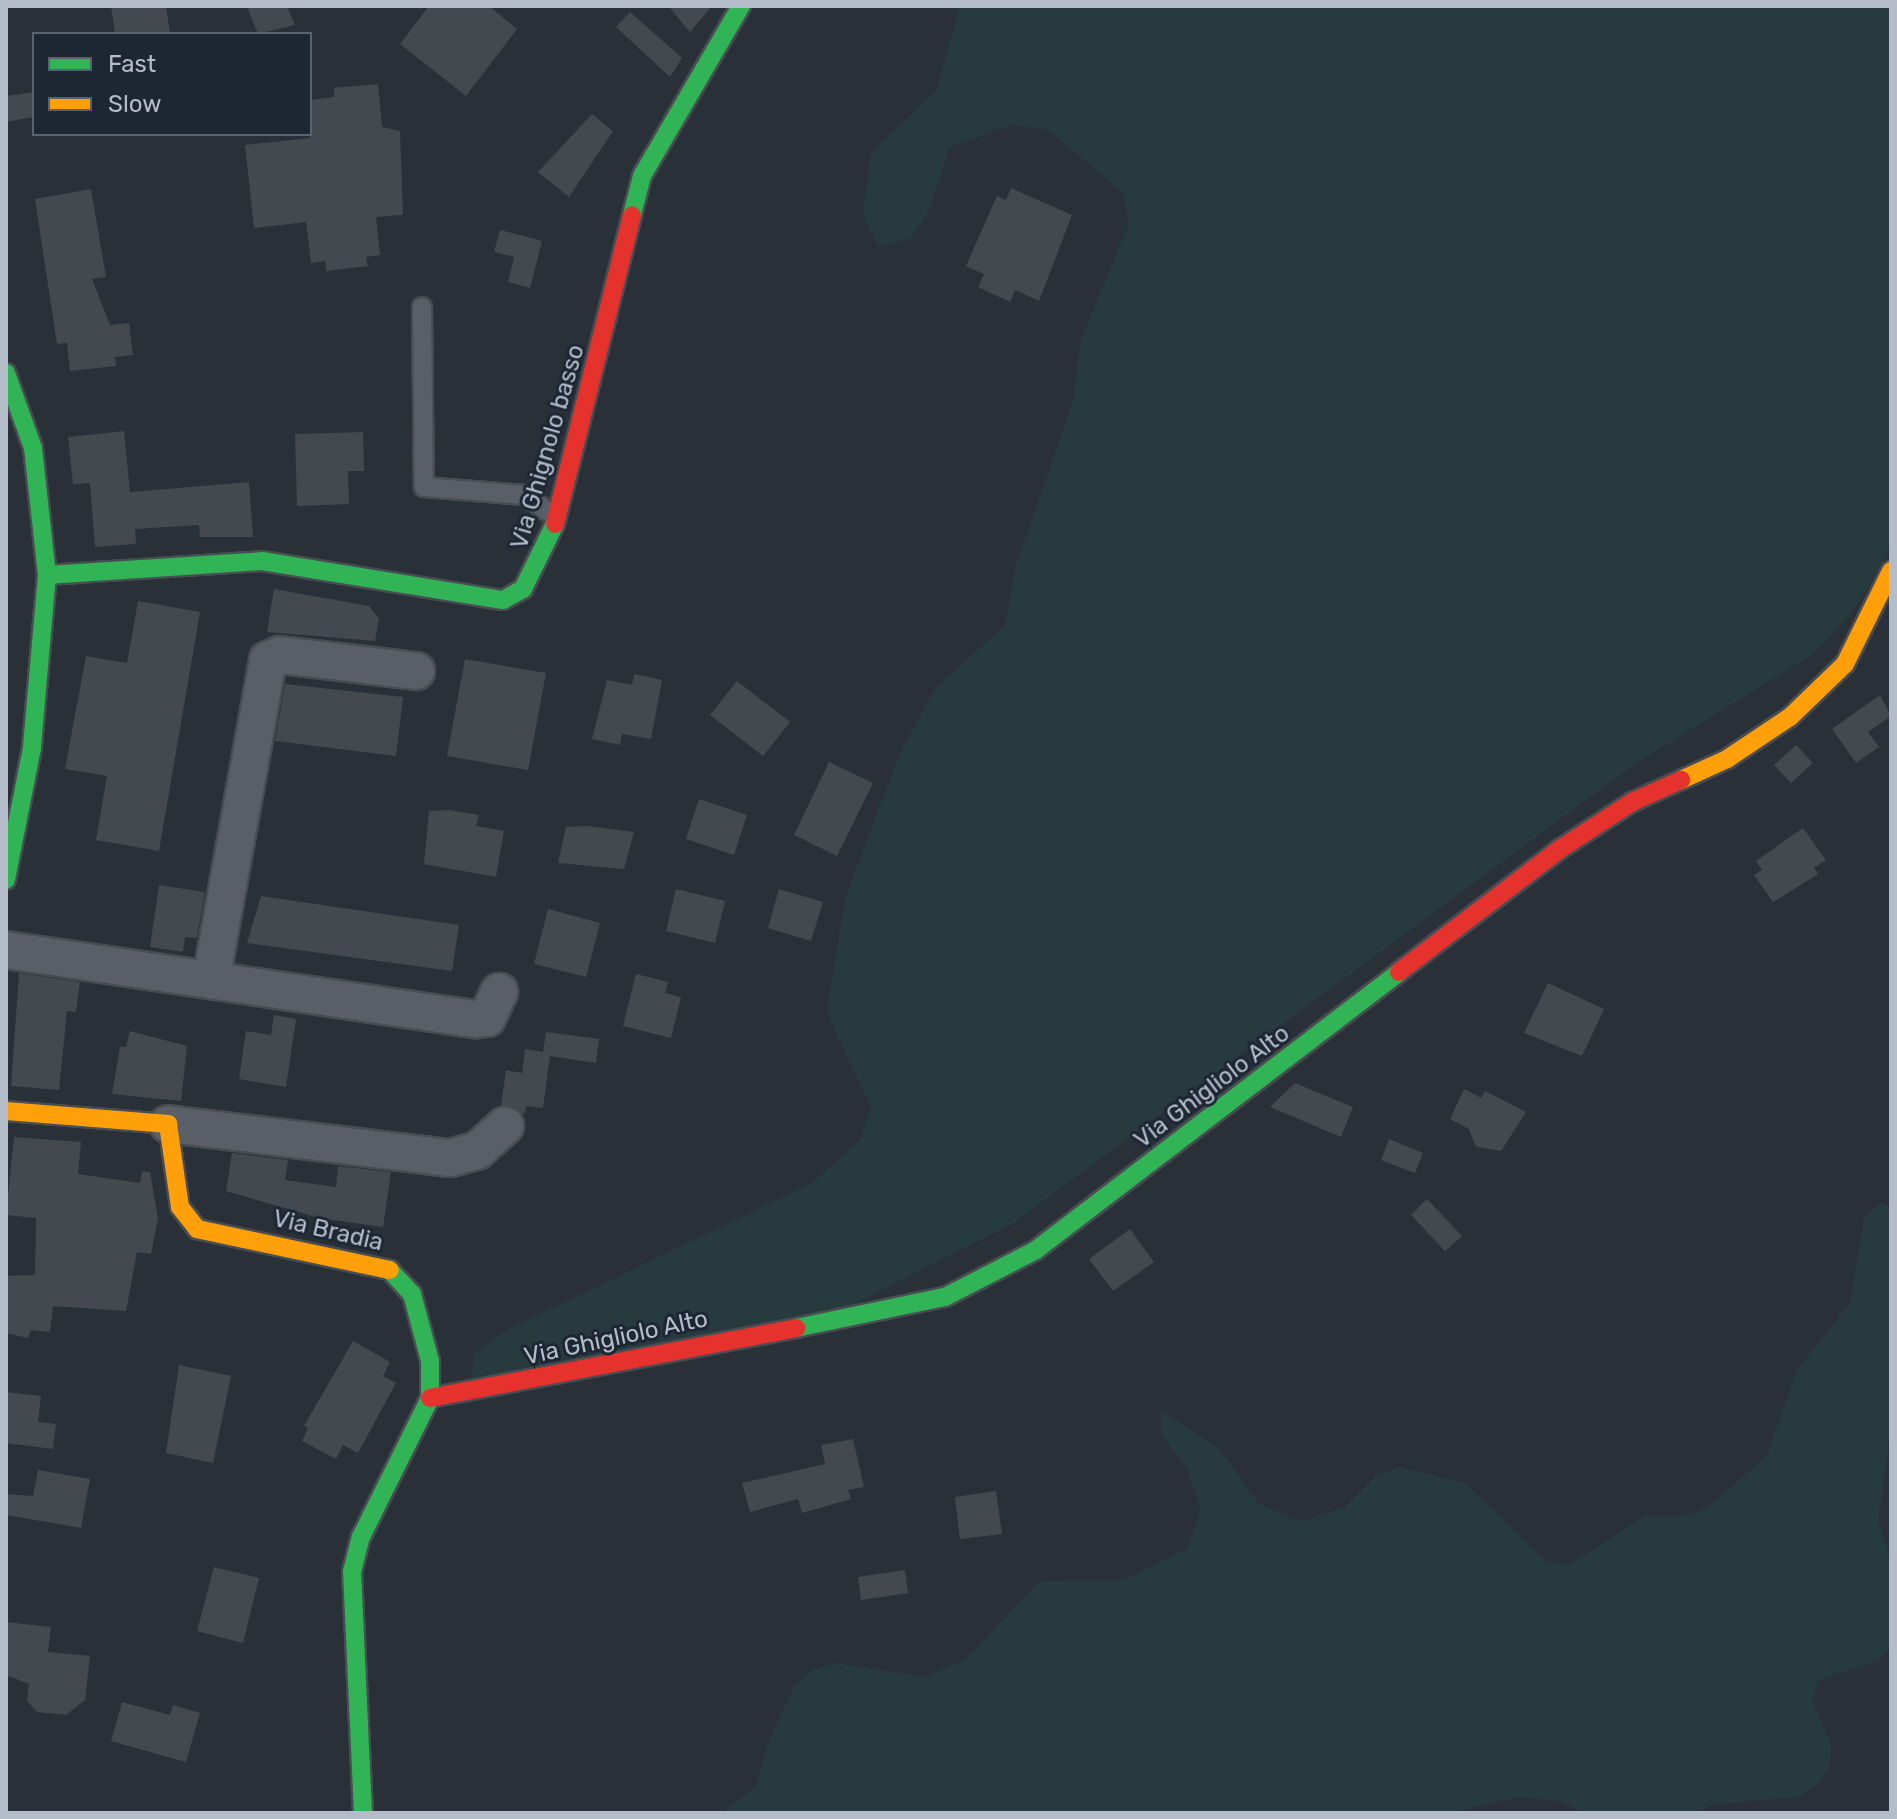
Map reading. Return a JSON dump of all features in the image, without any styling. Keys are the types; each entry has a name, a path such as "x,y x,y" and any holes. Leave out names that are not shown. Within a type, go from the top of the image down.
{"street":[{"name":"Via Ghignolo basso","path":"47,575 262,561 503,600 537,572 555,518 642,176 741,6"},
{"path":"6,373 33,448 47,575 32,748 6,879"},
{"name":"Via Ghigliolo Alto","path":"430,1398 729,1337 859,1319 945,1297 1036,1250 1560,849 1632,802 1727,759 1790,717 1845,664 1891,571"},
{"path":"211,980 268,660 280,655 416,671"},
{"path":"6,950 476,1019 487,1018 499,992"},
{"path":"6,1111 168,1124 450,1158 477,1151 505,1126"},
{"name":"Via Bradia","path":"168,1124 180,1207 197,1229 312,1248 380,1264 401,1276 430,1361 430,1398 361,1537 352,1572 363,1813"}],"lane":[{"path":"422,307 424,487 525,495 555,518"}],"green space":[{"path":"960,6 1891,6 1891,548 1854,610 1815,653 1635,764 1012,1224 823,1320 471,1378 474,1353 509,1329 812,1183 860,1140 871,1108 827,1013 845,898 902,748 935,689 1005,625 1016,565 1073,402 1081,339 1129,224 1123,193 1047,129 1012,125 950,147 930,209 911,238 879,247 863,215 871,153 936,91"},
{"path":"1880,1203 1891,1206 1891,1427 1878,1522 1891,1560 1891,1647 1878,1661 1818,1680 1812,1702 1831,1743 1830,1765 1819,1783 1799,1797 1714,1804 1694,1813 1585,1813 1560,1801 1518,1797 1448,1813 721,1813 756,1787 768,1743 795,1685 813,1670 836,1663 926,1677 967,1658 1038,1582 1127,1579 1187,1549 1201,1509 1187,1469 1161,1434 1161,1411 1219,1448 1259,1504 1303,1522 1345,1507 1376,1476 1399,1467 1465,1483 1547,1562 1570,1564 1645,1516 1691,1515 1711,1505 1767,1455 1797,1370 1850,1303 1864,1218"}],"building":[{"path":"111,6 166,6 170,32 115,32"},
{"path":"247,6 287,6 295,25 257,32"},
{"path":"429,6 489,6 517,29 466,96 400,44"},
{"path":"668,6 712,6 690,32"},
{"path":"630,12 682,58 670,77 616,27"},
{"path":"378,84 382,127 400,131 403,215 376,217 380,255 366,257 368,266 326,271 325,261 311,263 306,222 254,228 245,145 310,138 312,100 334,97 334,88"},
{"path":"32,92 32,117 6,122 6,96"},
{"path":"592,114 613,131 569,197 538,172"},
{"path":"1011,188 1072,215 1039,301 1015,290 1010,302 978,287 984,274 966,266 997,196 1006,200"},
{"path":"91,189 106,277 92,279 110,325 129,323 133,355 115,357 116,366 70,371 67,343 57,344 35,199"},
{"path":"500,230 542,241 530,288 508,282 514,257 494,252"},
{"path":"124,431 130,492 249,482 253,537 200,537 199,525 135,529 136,544 95,547 90,483 73,484 68,437"},
{"path":"363,432 364,471 348,471 349,504 297,506 295,434"},
{"path":"274,589 369,606 379,619 375,641 267,632"},
{"path":"138,601 200,612 159,851 96,840 107,776 65,769 86,656 127,663"},
{"path":"465,659 546,673 528,770 447,756"},
{"path":"634,674 662,680 651,739 622,734 620,745 592,739 607,680 632,685"},
{"path":"737,681 790,722 763,756 710,715"},
{"path":"285,684 403,697 396,756 275,741"},
{"path":"1880,695 1891,716 1868,732 1879,747 1856,763 1832,729"},
{"path":"1796,745 1813,763 1791,783 1774,765"},
{"path":"829,762 873,783 837,856 794,835"},
{"path":"699,799 747,815 734,855 686,839"},
{"path":"450,810 479,815 476,826 504,831 496,877 424,864 429,811"},
{"path":"588,826 634,832 624,869 558,863 566,827"},
{"path":"1803,828 1826,860 1814,868 1818,874 1773,902 1754,875 1762,870 1756,861"},
{"path":"159,885 205,892 197,938 185,937 183,952 150,947"},
{"path":"676,889 725,901 715,943 666,931"},
{"path":"779,889 823,902 811,941 768,928"},
{"path":"261,896 459,925 452,971 247,943"},
{"path":"548,909 600,923 586,977 534,964"},
{"path":"19,973 80,982 76,1012 67,1011 59,1090 11,1086"},
{"path":"636,974 668,982 665,993 681,997 671,1038 623,1026"},
{"path":"1548,983 1604,1009 1582,1056 1524,1033"},
{"path":"274,1015 296,1019 286,1087 239,1079 246,1031 271,1035"},
{"path":"130,1031 187,1046 181,1101 112,1094 120,1047 126,1047"},
{"path":"546,1032 599,1039 596,1063 550,1056 543,1108 526,1106 525,1114 501,1106 506,1070 522,1073 525,1049 543,1052"},
{"path":"1295,1083 1353,1107 1341,1137 1270,1107"},
{"path":"1464,1089 1481,1098 1485,1091 1526,1112 1501,1151 1476,1147 1469,1129 1450,1119"},
{"path":"14,1137 81,1142 78,1174 140,1183 142,1171 150,1172 158,1218 151,1254 137,1252 126,1311 53,1306 50,1332 31,1330 28,1338 6,1333 6,1276 35,1275 36,1218 6,1215"},
{"path":"1389,1139 1423,1153 1415,1173 1381,1160"},
{"path":"232,1153 288,1160 285,1180 336,1187 338,1166 391,1172 383,1227 319,1218 226,1191"},
{"path":"1427,1199 1462,1236 1445,1251 1411,1215"},
{"path":"1130,1229 1154,1262 1113,1291 1089,1259"},
{"path":"353,1341 390,1362 383,1376 396,1383 358,1453 343,1445 336,1459 302,1441 308,1428 304,1426"},
{"path":"179,1365 231,1376 213,1463 166,1453"},
{"path":"6,1392 41,1396 38,1422 56,1424 53,1449 6,1443"},
{"path":"853,1439 864,1487 848,1490 851,1499 802,1513 798,1499 750,1512 742,1483 825,1464 821,1445"},
{"path":"38,1470 90,1479 81,1528 6,1515 6,1494 33,1496"},
{"path":"996,1491 1002,1534 960,1539 955,1497"},
{"path":"214,1567 259,1578 243,1643 197,1631"},
{"path":"905,1570 908,1593 861,1600 858,1577"},
{"path":"6,1622 51,1627 48,1652 90,1656 85,1700 66,1715 37,1712 27,1701 29,1684 6,1675"},
{"path":"122,1702 170,1715 173,1705 200,1713 186,1762 111,1741"}],"traffic: fast":[{"path":"632,215 642,176 741,6"},
{"path":"6,373 33,448 47,575 32,748 6,879"},
{"path":"47,575 262,561 503,600 523,589 555,524"},
{"path":"796,1328 945,1297 1036,1250 1399,972"},
{"path":"363,1813 352,1572 361,1537 430,1398 430,1361 412,1294 390,1270"}],"traffic: slow":[{"path":"1681,780 1727,759 1790,717 1845,664 1891,571"},
{"path":"6,1111 168,1124 180,1207 197,1229 390,1270"}],"traffic: jam":[{"path":"555,524 632,215"},
{"path":"1399,972 1560,849 1632,802 1681,780"},
{"path":"430,1398 796,1328"}]}
